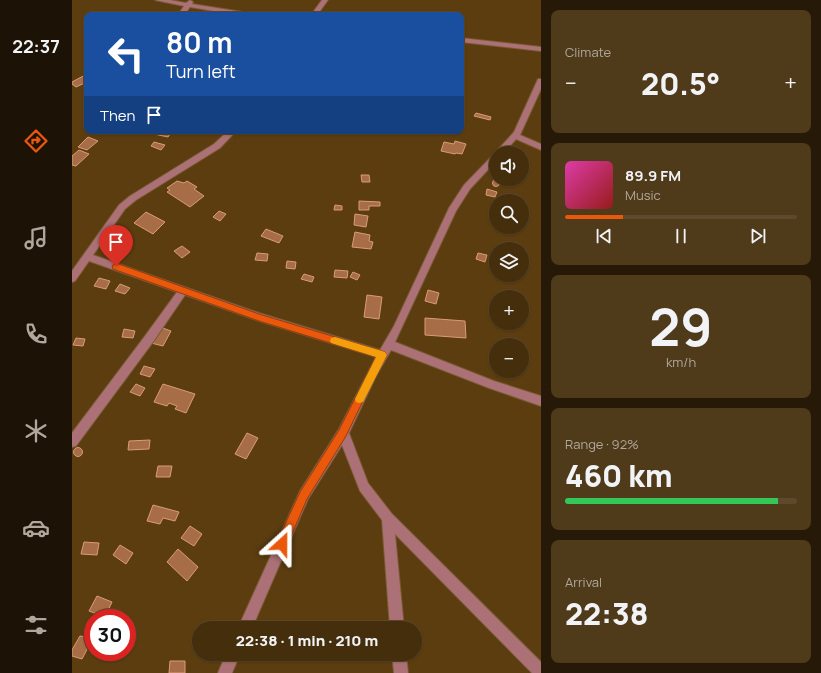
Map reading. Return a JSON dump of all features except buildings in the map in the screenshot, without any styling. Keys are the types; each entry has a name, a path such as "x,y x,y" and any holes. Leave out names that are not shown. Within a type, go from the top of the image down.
{"street":[{"path":"158,0 190,3 234,12"},
{"path":"316,12 325,0"},
{"path":"183,12 190,3"},
{"path":"464,40 541,48"},
{"path":"506,146 515,136 541,81"},
{"path":"72,278 122,208 133,198 216,146 229,134"},
{"path":"515,136 541,147"},
{"path":"248,621 304,495 343,433 372,373 398,328 452,210 467,187 489,163"},
{"path":"88,256 259,317 382,355"},
{"path":"72,442 149,339 183,290"},
{"path":"388,344 493,385 541,401"},
{"path":"343,433 364,487 388,518 541,672"},
{"path":"388,518 396,621"},
{"path":"225,673 230,661"},
{"path":"400,661 401,673"}],"slow traffic":[{"path":"335,341 382,355 359,399"}],"route":[{"path":"116,266 259,317 382,355 343,433 304,495 282,544"}]}
